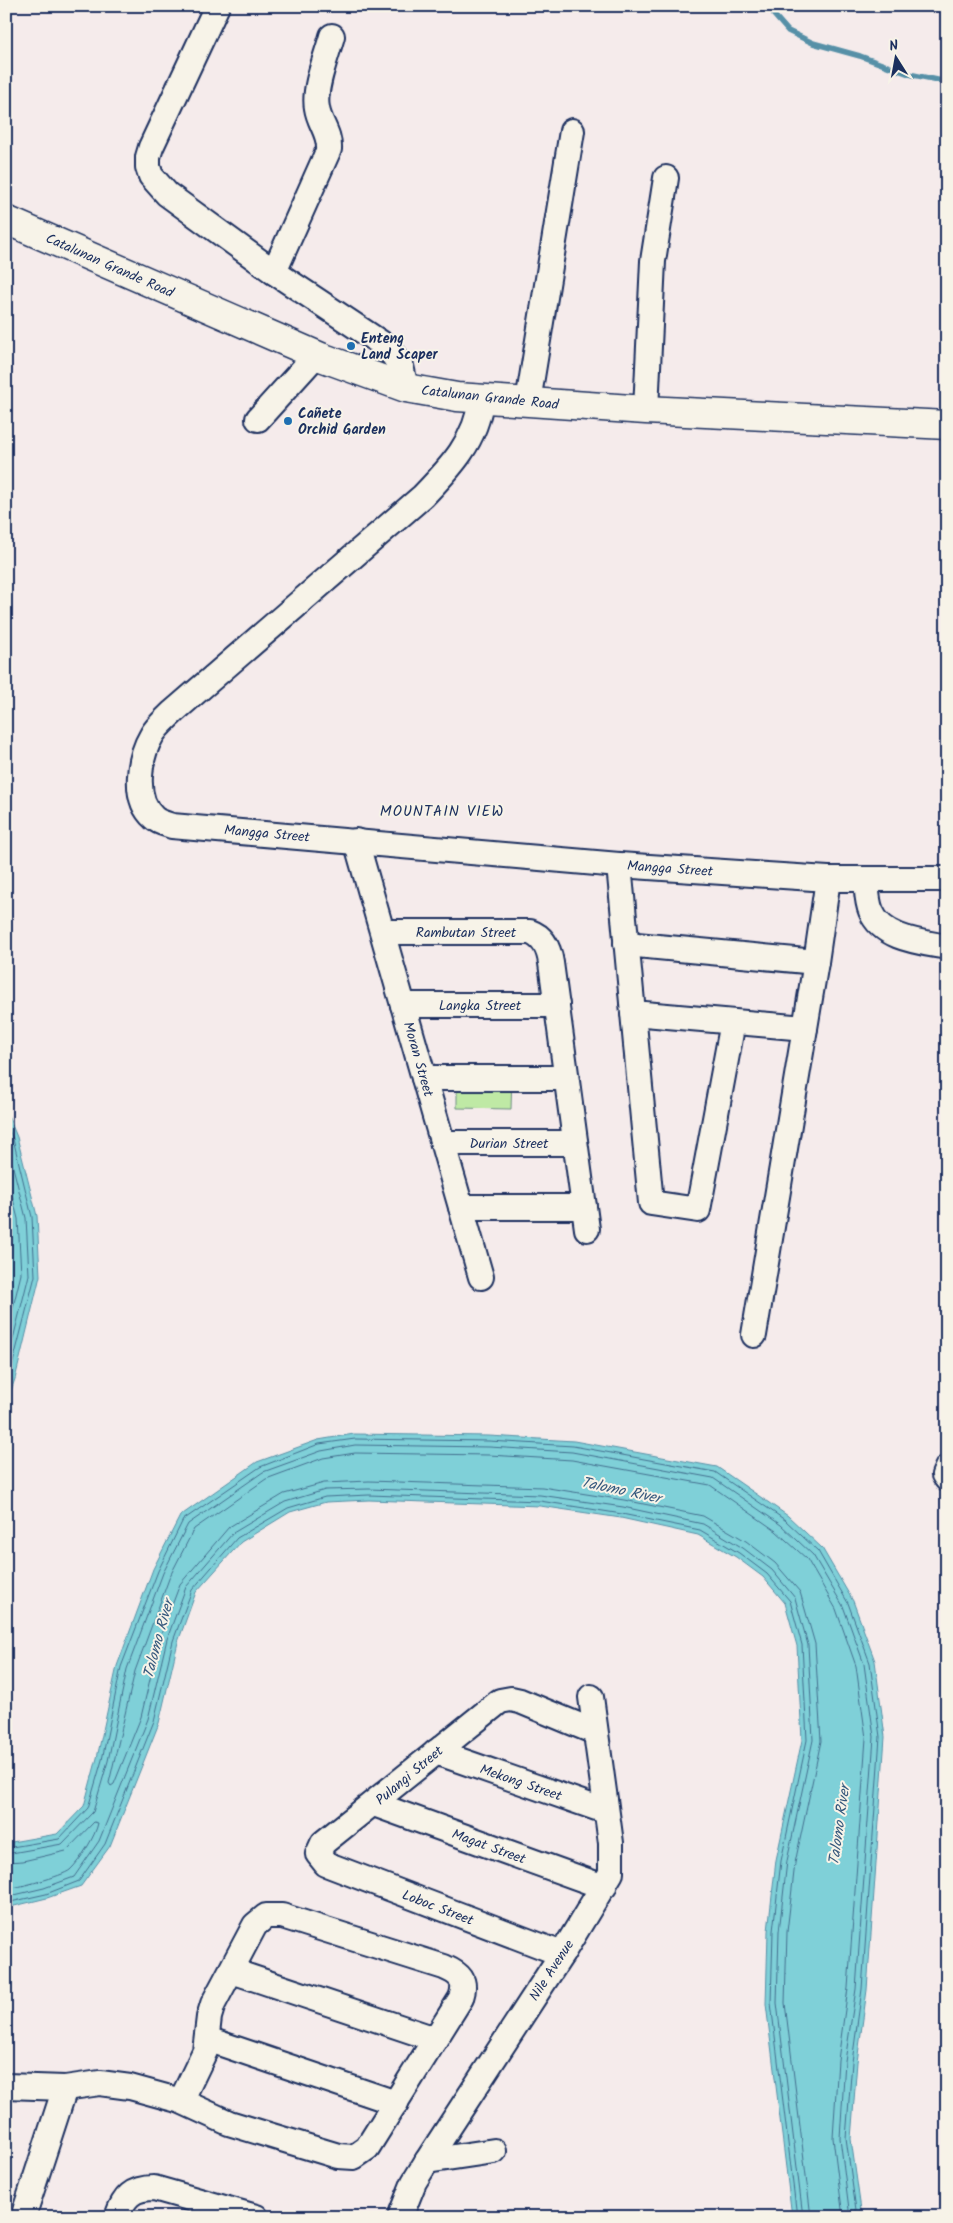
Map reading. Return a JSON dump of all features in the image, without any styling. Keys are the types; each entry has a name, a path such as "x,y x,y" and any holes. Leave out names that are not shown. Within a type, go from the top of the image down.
{"main road":[{"name":"Catalunan Grande Road","path":"6,220 316,355 378,380 406,388 481,399 646,410 947,425"}],"street":[{"path":"217,6 151,147 148,167 152,176 167,194 274,272 387,347 401,366 406,388"},
{"path":"274,272 329,149 330,140 317,110 316,98 332,36"},
{"path":"528,402 572,131"},
{"path":"646,410 653,261 666,178"},
{"path":"258,419 316,355"},
{"name":"Mangga Street","path":"481,399 480,414 474,431 448,470 423,496 173,712 153,733 141,760 141,795 146,809 155,820 172,826 619,865 828,879 947,879"},
{"name":"Moran Street","path":"356,841 481,1277"},
{"path":"619,865 651,1203 698,1210 733,1022"},
{"path":"754,1335 828,879"},
{"path":"866,880 870,911 877,923 890,932 910,940 947,947"},
{"name":"Rambutan Street","path":"382,932 530,932 540,937 545,943 550,956 556,1005"},
{"path":"626,944 816,962"},
{"name":"Langka Street","path":"403,1004 556,1005"},
{"path":"461,1207 585,1218 556,1005"},
{"path":"633,1013 805,1028"},
{"path":"424,1078 566,1078"},
{"name":"Durian Street","path":"443,1143 575,1143"},
{"path":"947,1468 944,1475 947,1479"},
{"name":"Nile Avenue","path":"400,2217 414,2182 562,1954 611,1873 612,1859 591,1697"},
{"name":"Pulangi Street","path":"318,1854 323,1843 374,1804 493,1705 505,1700 520,1701 595,1732"},
{"name":"Mekong Street","path":"436,1752 605,1811"},
{"name":"Magat Street","path":"374,1804 604,1887"},
{"name":"Loboc Street","path":"318,1854 326,1864 562,1954"},
{"path":"6,2086 65,2088 83,2084 110,2084 151,2091 181,2101 229,2123 346,2158 354,2157 366,2148 396,2103 463,1990 464,1982 460,1976 444,1967 282,1916 266,1916 256,1925 209,2017 207,2039 200,2064 181,2101"},
{"path":"232,1971 435,2039"},
{"path":"207,2039 396,2103"},
{"path":"23,2217 65,2088"},
{"path":"427,2161 494,2151"},
{"path":"117,2217 122,2203 134,2190 154,2188 256,2217"}],"green space":[{"path":"457,1071 512,1072 511,1109 457,1108"}],"water":[{"path":"6,1111 17,1137 37,1216 40,1276 15,1379 6,1405"},
{"name":"Talomo River","path":"354,1434 489,1436 574,1441 717,1467 788,1516 822,1548 853,1601 875,1661 885,1737 867,1990 857,2062 851,2139 862,2217 792,2217 766,2004 768,1931 776,1860 802,1740 797,1646 785,1603 763,1577 736,1557 698,1535 621,1518 540,1506 369,1500 326,1502 290,1512 241,1542 196,1592 178,1642 159,1723 110,1846 81,1886 47,1898 6,1908 6,1843 57,1834 84,1806 97,1758 117,1666 153,1569 180,1516 257,1462 318,1440"}],"waterway":[{"path":"775,6 774,15 788,31 813,43 860,56 909,74 947,82"}],"place":[{"name":"Enteng Land Scaper","path":"351,346"},
{"name":"Cañete Orchid Garden","path":"288,421"}],"district":[{"name":"MOUNTAIN VIEW","path":"442,811"}]}
